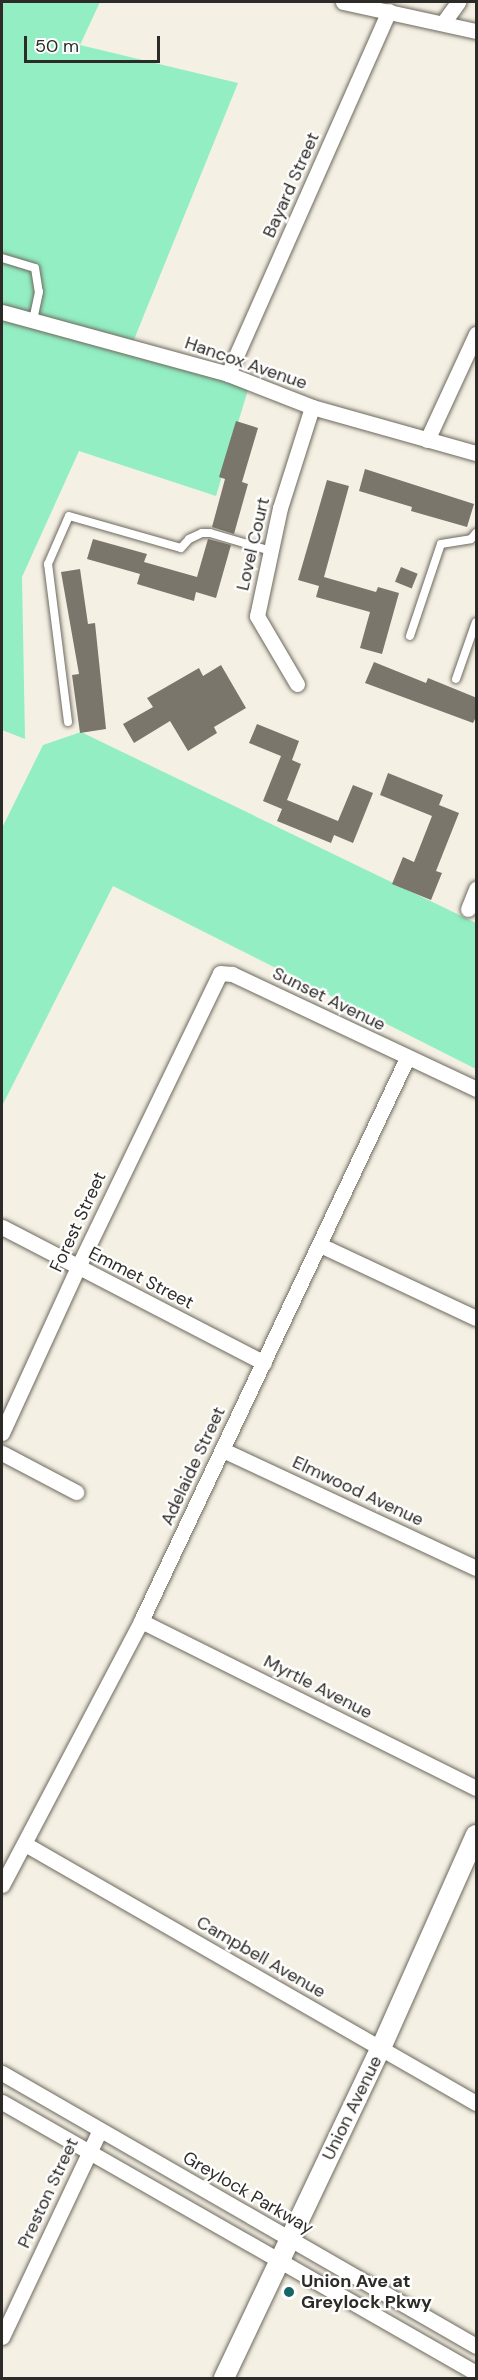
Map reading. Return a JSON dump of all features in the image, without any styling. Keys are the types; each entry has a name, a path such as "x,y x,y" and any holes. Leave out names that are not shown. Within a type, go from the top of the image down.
{"street":[{"path":"343,2 477,31"},
{"path":"443,23 458,2"},
{"name":"Bayard Street","path":"228,374 389,11"},
{"name":"Hancox Avenue","path":"2,312 228,374 312,407 477,453"},
{"path":"427,440 477,334"},
{"name":"Lovel Court","path":"297,684 257,616 280,508 312,407"},
{"path":"468,909 477,889"},
{"name":"Sunset Avenue","path":"192,1028 220,973 232,974 477,1089"},
{"name":"Forest Street","path":"2,1433 192,1028"},
{"name":"Adelaide Street","path":"2,1885 141,1621 407,1058"},
{"name":"Emmet Street","path":"2,1227 264,1362"},
{"path":"320,1245 477,1318"},
{"name":"Elmwood Avenue","path":"223,1450 477,1568"},
{"path":"2,1453 76,1492"},
{"name":"Myrtle Avenue","path":"141,1621 477,1788"},
{"name":"Union Avenue","path":"224,2379 381,2048 477,1835"},
{"name":"Campbell Avenue","path":"25,1844 477,2103"},
{"name":"Greylock Parkway","path":"2,2073 477,2346"},
{"path":"2,2102 477,2373"},
{"name":"Preston Street","path":"2,2337 100,2130"}],"lane":[{"path":"2,258 35,268 39,292 33,321"},
{"path":"68,722 48,564 69,516 181,548 189,538 210,533 271,550"},
{"path":"410,636 441,544 471,539 477,533"},
{"path":"456,679 477,622"}],"green space":[{"path":"2,2 100,2 80,45 238,83 131,347 250,383 216,496 79,451 22,577 25,739 2,730"},
{"path":"81,732 476,923 476,1069 113,886 2,1106 2,828 43,745"}],"building":[{"path":"236,421 258,428 242,482 248,484 234,534 212,527 225,479 219,477"},
{"path":"365,469 474,504 467,527 411,511 412,507 359,491"},
{"path":"327,480 349,486 324,577 376,592 378,587 399,593 382,654 360,648 370,612 316,597 319,586 298,580"},
{"path":"93,539 147,554 144,562 197,577 208,539 231,545 216,598 196,592 194,601 137,584 140,574 87,559"},
{"path":"401,567 418,574 412,589 395,582"},
{"path":"80,569 88,624 95,623 106,729 80,733 72,675 79,674 61,572"},
{"path":"374,662 426,683 428,678 477,698 477,715 473,723 365,683"},
{"path":"221,665 246,708 214,727 217,733 188,751 170,721 134,743 123,724 153,707 147,698 199,668 203,676"},
{"path":"257,724 299,741 292,760 301,764 287,800 338,821 353,785 373,793 353,843 334,835 331,843 277,821 282,809 263,801 281,756 249,743"},
{"path":"388,773 443,795 439,805 459,813 436,871 442,873 431,900 392,884 403,857 414,862 432,816 380,795"}],"place":[{"name":"Union Ave at Greylock Pkwy","path":"289,2292"}]}
